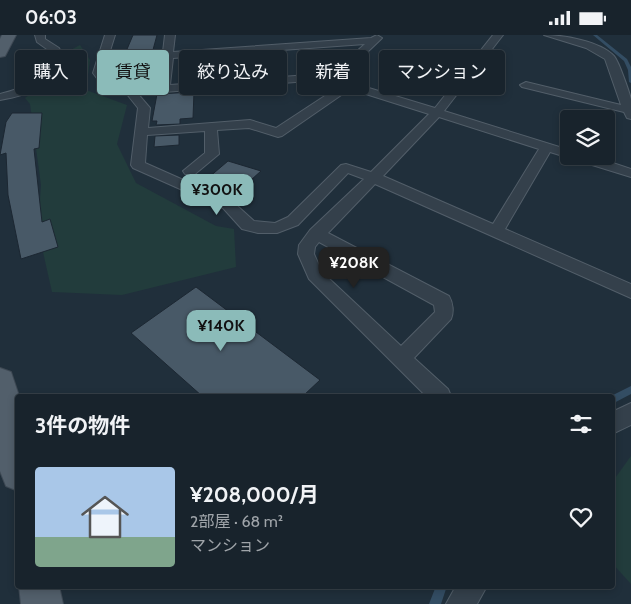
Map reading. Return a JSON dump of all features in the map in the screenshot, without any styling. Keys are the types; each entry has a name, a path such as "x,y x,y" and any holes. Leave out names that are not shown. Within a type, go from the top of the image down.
{"main road":[{"path":"0,53 9,35"},
{"path":"0,381 15,459"},
{"path":"40,589 42,604"}],"street":[{"path":"0,97 29,90 45,80 49,74 58,57 55,50 40,40 40,35"},
{"path":"105,50 110,35"},
{"path":"170,35 169,55 377,38"},
{"path":"438,394 316,275 306,255 307,245 437,113 498,35"},
{"path":"526,85 630,113 618,64 604,52 549,35"},
{"path":"364,50 377,38"},
{"path":"169,89 297,79"},
{"path":"369,93 560,151"},
{"path":"133,95 144,108 138,165 228,205 248,225 258,228 277,228 292,221 346,168 372,177 631,291"},
{"path":"141,132 250,124 278,133 334,95"},
{"path":"190,171 212,154 211,127"},
{"path":"496,232 547,147"},
{"path":"606,165 631,173"},
{"path":"316,234 442,301 444,314 402,358"},
{"path":"615,422 631,413"},
{"path":"460,604 471,589"}],"green space":[{"path":"80,45 83,50 71,50"},
{"path":"87,56 90,60 87,82"},
{"path":"87,90 127,105 117,144 136,183 216,226 234,229 236,267 122,295 52,292 38,230 41,185 30,104 25,98 29,95 87,95"},
{"path":"631,456 631,584 615,566 615,478"}],"building":[{"path":"133,35 157,35 153,50 127,50"},
{"path":"169,93 194,95 193,118 180,119 180,124 156,125 157,121 152,121 157,95 169,95"},
{"path":"12,113 42,113 39,148 34,149 42,222 50,219 58,247 21,259 8,195 6,153 0,155 6,122"},
{"path":"179,135 179,145 154,147 155,136"},
{"path":"228,161 261,171 241,189 208,178"},
{"path":"196,287 320,380 305,394 200,394 131,333"}],"waterway":[{"path":"595,35 626,60 630,70 631,82"},
{"path":"615,398 631,390"},
{"path":"435,604 441,589"}]}
